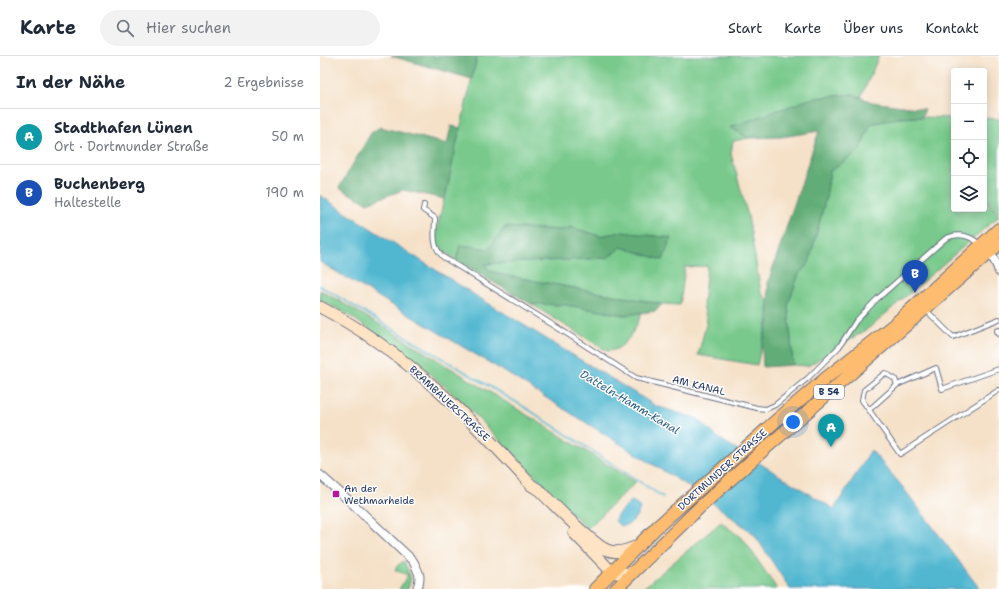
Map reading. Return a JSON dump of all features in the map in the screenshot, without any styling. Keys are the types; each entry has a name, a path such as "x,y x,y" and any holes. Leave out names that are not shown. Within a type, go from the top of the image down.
{"main road":[{"name":"DORTMUNDER STRASSE","path":"617,588 700,507 925,309 999,229"},
{"name":"DORTMUNDER STRASSE","path":"595,589 688,499 779,418 826,378 896,323 982,246 999,244"},
{"name":"BRAMBAUERSTRASSE","path":"320,307 355,326 429,381 474,424 531,485 539,490 584,533 606,550"},
{"name":"BRAMBAUERSTRASSE","path":"531,485 535,494 615,571"},
{"path":"606,550 621,552 639,545"},
{"path":"606,550 612,557 617,588"},
{"path":"615,571 622,574 633,572"}],"street":[{"path":"982,246 998,266 999,272"},
{"path":"320,476 354,505 413,561 420,573 417,589"}],"lane":[{"name":"AM KANAL","path":"424,205 423,210 435,218 434,242 438,252 443,257 564,331 636,378 766,409 775,405 808,378 839,347 856,321 876,300 945,239 953,235 961,235 982,246"},
{"path":"925,309 953,337 999,319"},
{"path":"999,330 999,334"},
{"path":"869,410 896,385 936,368 942,389 999,369"},
{"path":"896,385 894,380 885,373 864,390 862,400 900,454 999,390"}],"green space":[{"path":"391,56 477,56 472,79"},
{"path":"477,56 879,56 861,97 853,94 731,128 749,138 733,141 731,154 748,216 761,292 768,302 768,319 757,365 698,355 707,321 703,305 707,266 685,267 680,305 662,304 503,275 488,270 485,264 607,258 621,247 663,260 671,238 622,232 600,236 571,227 561,230 505,227 489,249 460,245 456,261 434,242"},
{"path":"853,94 872,102 925,109 922,117 898,118 871,124 859,151 830,171 826,197 809,263 799,274 788,304 793,365 763,367 762,346 769,319 768,282 819,131 782,137 749,138 730,127 813,98"},
{"path":"898,118 951,118 951,212 987,212 987,200 999,216 869,328 808,366 793,365 788,304 799,274 809,262 826,197 830,171 859,151 871,124"},
{"path":"987,118 999,119 999,213 987,198"},
{"path":"451,126 460,128 445,199 403,190 367,203 339,188 371,133 380,127 447,144"},
{"path":"505,227 561,230 571,227 600,236 622,232 671,238 663,260 621,247 607,258 485,264 488,270 503,275 662,304 656,311 624,315 566,305 531,304 456,261 460,245 489,249"},
{"path":"320,290 379,324 636,482 587,529 461,401 416,361 347,314 320,300"},
{"path":"531,304 566,305 624,315 642,313 633,332 625,343 614,350 607,351"},
{"path":"721,522 744,540 777,589 642,589"},
{"path":"404,561 411,578 408,589 399,589 408,575 395,570 398,565"}],"water":[{"name":"Datteln-Hamm-Kanal","path":"320,195 478,297 656,406 698,419 717,437 834,509 871,450 901,485 980,589 790,589 754,534 702,495 500,369 320,262"},
{"path":"631,501 636,503 640,508 639,512 633,520 622,526 615,520 617,515"}],"waterway":[{"path":"320,286 526,408 663,497"}],"place":[{"name":"Buchenberg","path":"915,293"},
{"name":"Stadthafen Lünen","path":"831,447"},
{"name":"An der Wethmarheide","path":"336,494"}]}
